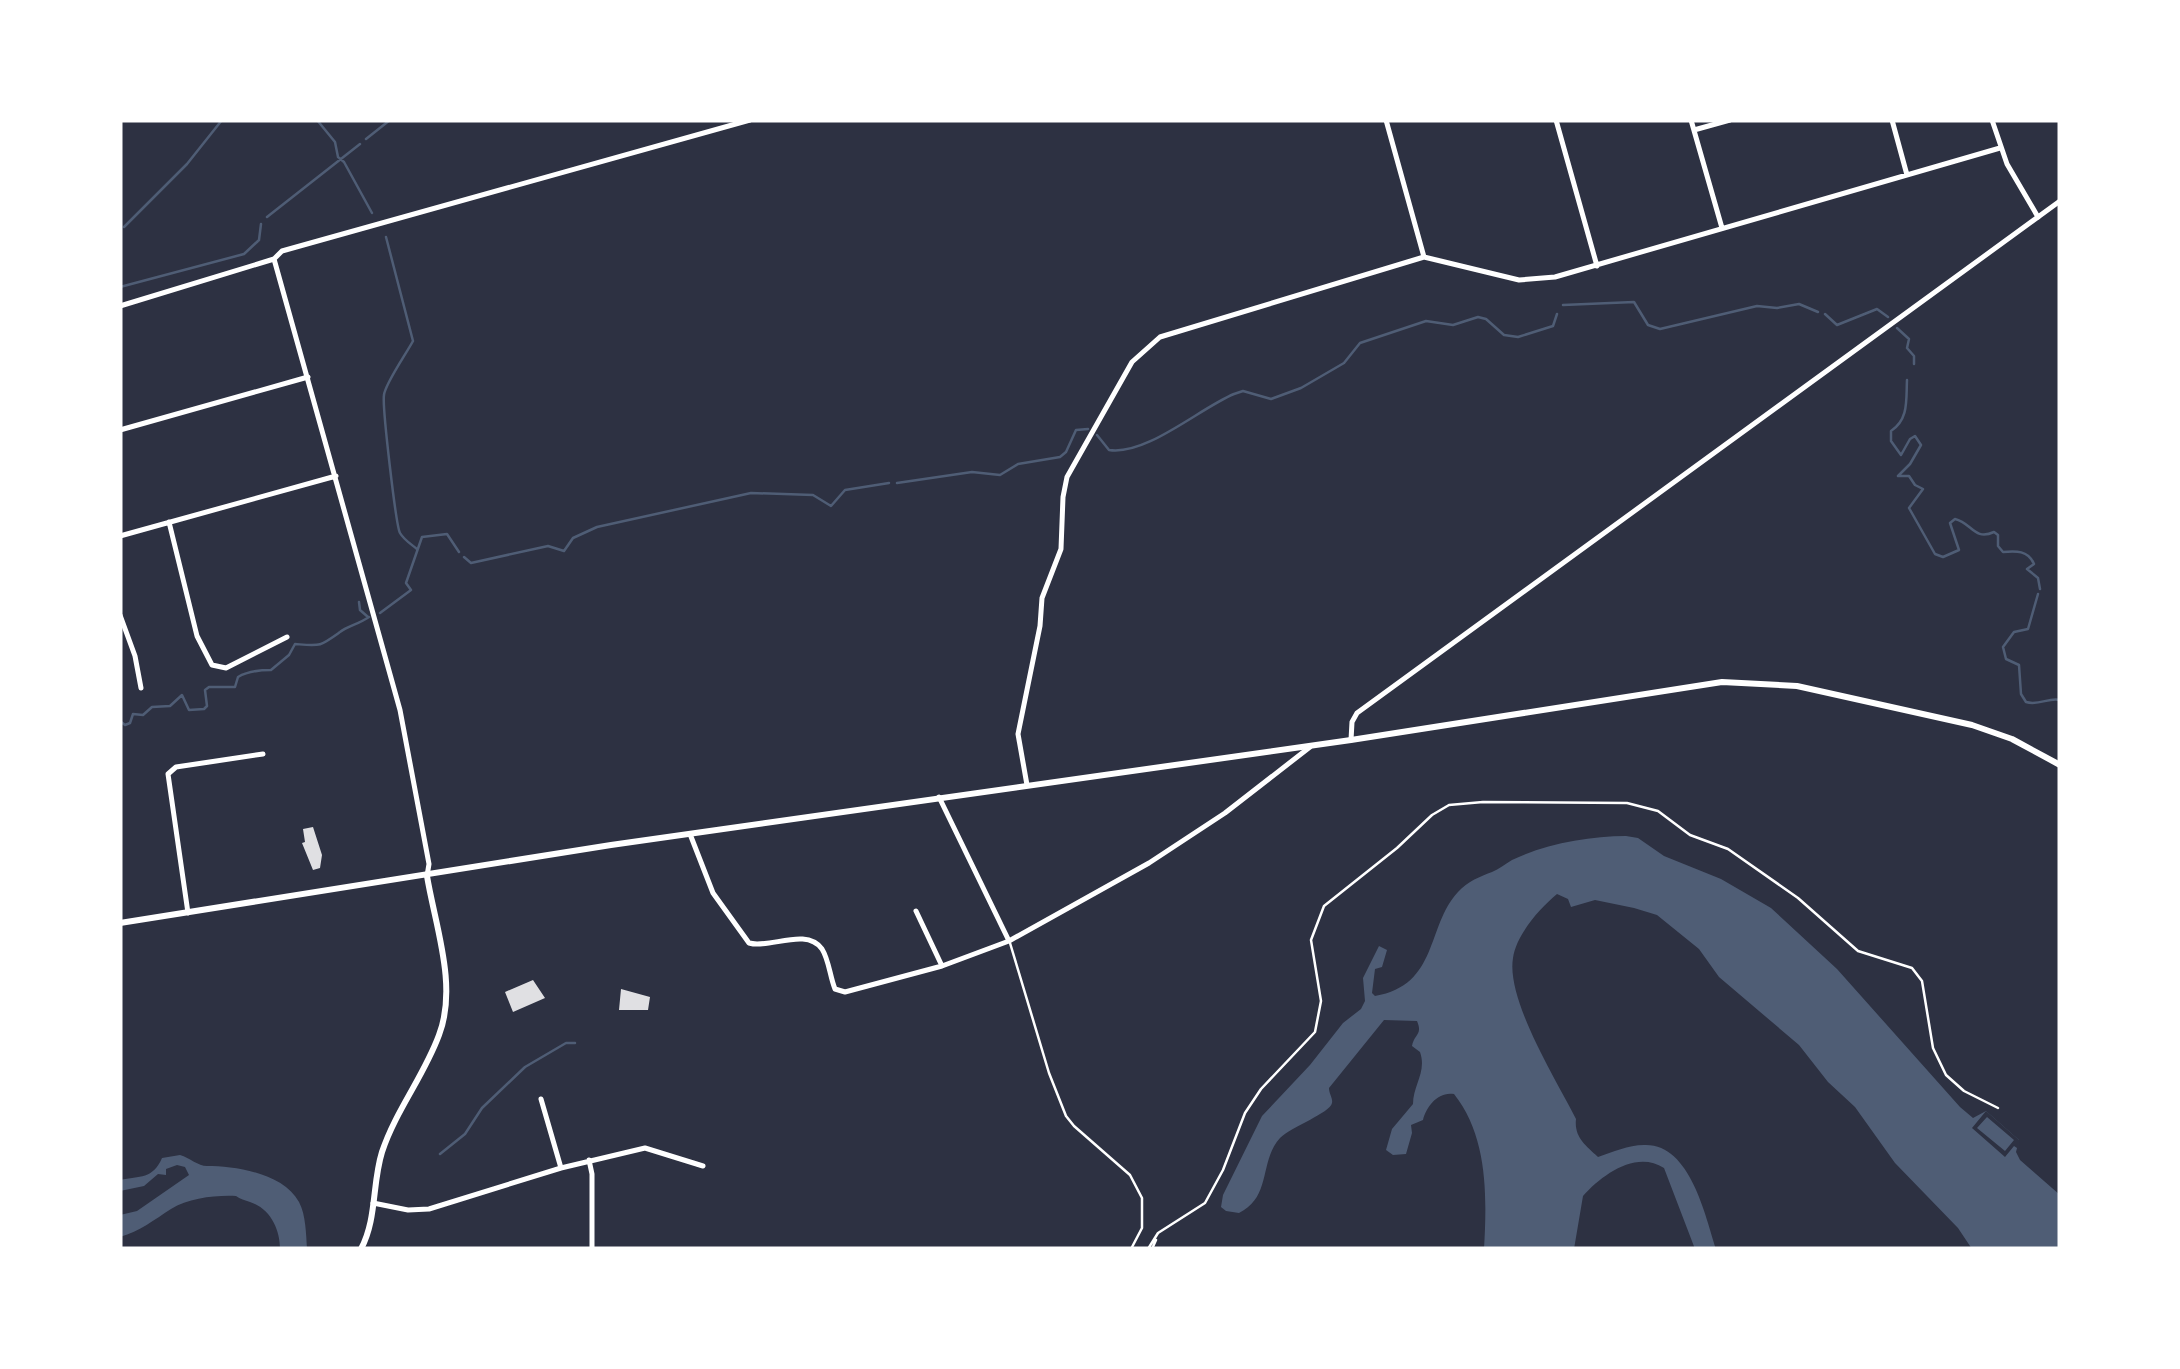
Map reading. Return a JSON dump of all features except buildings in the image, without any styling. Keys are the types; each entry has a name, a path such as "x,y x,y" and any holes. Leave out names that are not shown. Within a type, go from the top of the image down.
{"main road":[{"path":"120,923 690,834 1351,740 1707,683 1755,682 1838,693 1972,724 2012,739 2060,765"},
{"path":"362,1249 369,1231 378,1166 389,1133 435,1044 444,1017 444,977 427,876"}],"street":[{"path":"120,306 274,259 282,252 750,120"},
{"path":"1386,120 1424,257"},
{"path":"1556,120 1597,266"},
{"path":"1691,120 1722,229"},
{"path":"1694,130 1730,120"},
{"path":"1892,120 1908,176"},
{"path":"1992,120 2000,148 2038,217"},
{"path":"1026,785 1018,734 1042,598 1061,548 1066,480 1132,362 1145,347 1173,331 1424,257 1525,280 1549,278 2000,148"},
{"path":"1351,740 1357,713 2060,201"},
{"path":"274,259 400,710 429,864 427,876"},
{"path":"120,430 308,378"},
{"path":"120,536 336,476"},
{"path":"169,522 197,636 212,665 226,668 287,637"},
{"path":"120,616 135,656 141,688"},
{"path":"690,834 713,893 749,943 758,946 814,942 825,956 837,991 850,991 942,966 1009,941 1164,853 1226,812 1313,745"},
{"path":"188,913 167,782 169,771 263,754"},
{"path":"939,797 1009,941"},
{"path":"916,911 942,966"},
{"path":"541,1099 561,1168"},
{"path":"373,1203 408,1210 428,1209 589,1160 649,1148 703,1166"},
{"path":"589,1160 592,1249"}],"lane":[{"path":"1009,941 1066,1116 1130,1175 1142,1198 1142,1228 1131,1249"}],"path":[{"path":"1150,1249 1158,1234 1205,1202 1223,1170 1244,1113 1261,1088 1315,1032 1321,1001 1311,940 1324,906 1449,805 1628,803 1658,812 1690,835 1728,848 1798,898 1858,951 1912,968 1922,981 1934,1048 1946,1074 1964,1091 1998,1108"}],"water":[{"path":"1638,838 1664,856 1721,879 1771,908 1837,969 1960,1107 1973,1118 1986,1111 2019,1140 2016,1152 2020,1160 2060,1195 2060,1249 1972,1249 1958,1228 1895,1163 1855,1107 1828,1082 1799,1045 1719,977 1699,949 1657,915 1595,900 1571,907 1568,899 1557,894 1524,931 1513,958 1517,995 1534,1039 1585,1144 1598,1157 1644,1145 1673,1156 1701,1201 1716,1249 1695,1249 1664,1168 1642,1162 1620,1167 1583,1196 1574,1249 1484,1249 1483,1168 1473,1129 1454,1094 1438,1097 1423,1120 1411,1125 1406,1154 1393,1155 1386,1150 1392,1129 1413,1104 1421,1072 1420,1052 1412,1046 1419,1032 1417,1021 1384,1020 1329,1088 1330,1107 1280,1138 1269,1157 1256,1198 1239,1213 1221,1207 1223,1195 1262,1116 1343,1023 1361,1009 1365,1001 1363,978 1379,946 1387,950 1382,967 1375,969 1375,996 1396,990 1421,967 1448,906 1470,882 1553,845"},
{"path":"180,1155 204,1166 258,1173 282,1184 301,1207 307,1249 280,1249 269,1215 236,1196 186,1202 120,1237 120,1215 137,1211 189,1175 185,1167 177,1165 144,1186 120,1191 120,1180 145,1175 162,1158"}],"pier":[{"path":"1986,1111 2019,1140 2020,1150 2014,1146 2005,1157 1972,1128","holes":["1987,1117 2014,1140 2005,1151 1977,1128"]}],"waterway":[{"path":"124,227 187,164 222,120"},
{"path":"317,120 335,142 338,157 372,213"},
{"path":"366,139 390,120"},
{"path":"267,217 360,144"},
{"path":"120,287 244,254 259,240 261,224"},
{"path":"386,237 413,341 385,390 387,442 400,533 417,549"},
{"path":"1563,305 1634,302 1648,325 1660,329 1757,306 1799,304 1818,312"},
{"path":"1825,314 1837,325 1877,309 1888,317"},
{"path":"1097,435 1109,450 1139,446 1234,394 1243,391 1271,399 1301,388 1344,363 1360,343 1426,321 1453,325 1478,317 1504,335 1518,337 1553,326 1557,314"},
{"path":"1897,328 1909,339 1907,348 1914,356 1914,364"},
{"path":"1907,380 1904,415 1891,431 1891,441 1901,455 1915,436 1921,445 1898,476 1909,476 1923,489 1909,508 1935,554 1943,557 1959,550 1950,523 1955,519 1977,533 1994,532 2003,552 2028,556 2034,564 2027,569 2038,578 2040,589"},
{"path":"897,483 972,472 1000,475 1018,464 1060,457 1076,430 1088,429"},
{"path":"464,557 471,563 548,546 564,551 573,538 597,527 751,493 813,495 831,506 845,490 889,483"},
{"path":"380,613 411,590 406,583 422,537 447,534 459,552"},
{"path":"2038,594 2028,629 2014,632 2003,647 2006,659 2019,665 2021,694 2026,702 2060,700"},
{"path":"359,602 360,610 368,617"},
{"path":"120,721 130,723 133,714 143,715 152,707 170,706 182,695 189,710 204,709 205,690 209,687 235,687 242,675 271,670 289,655 295,644 323,643 369,617"},
{"path":"440,1154 465,1134 482,1108 525,1067 566,1043 575,1043"}]}
